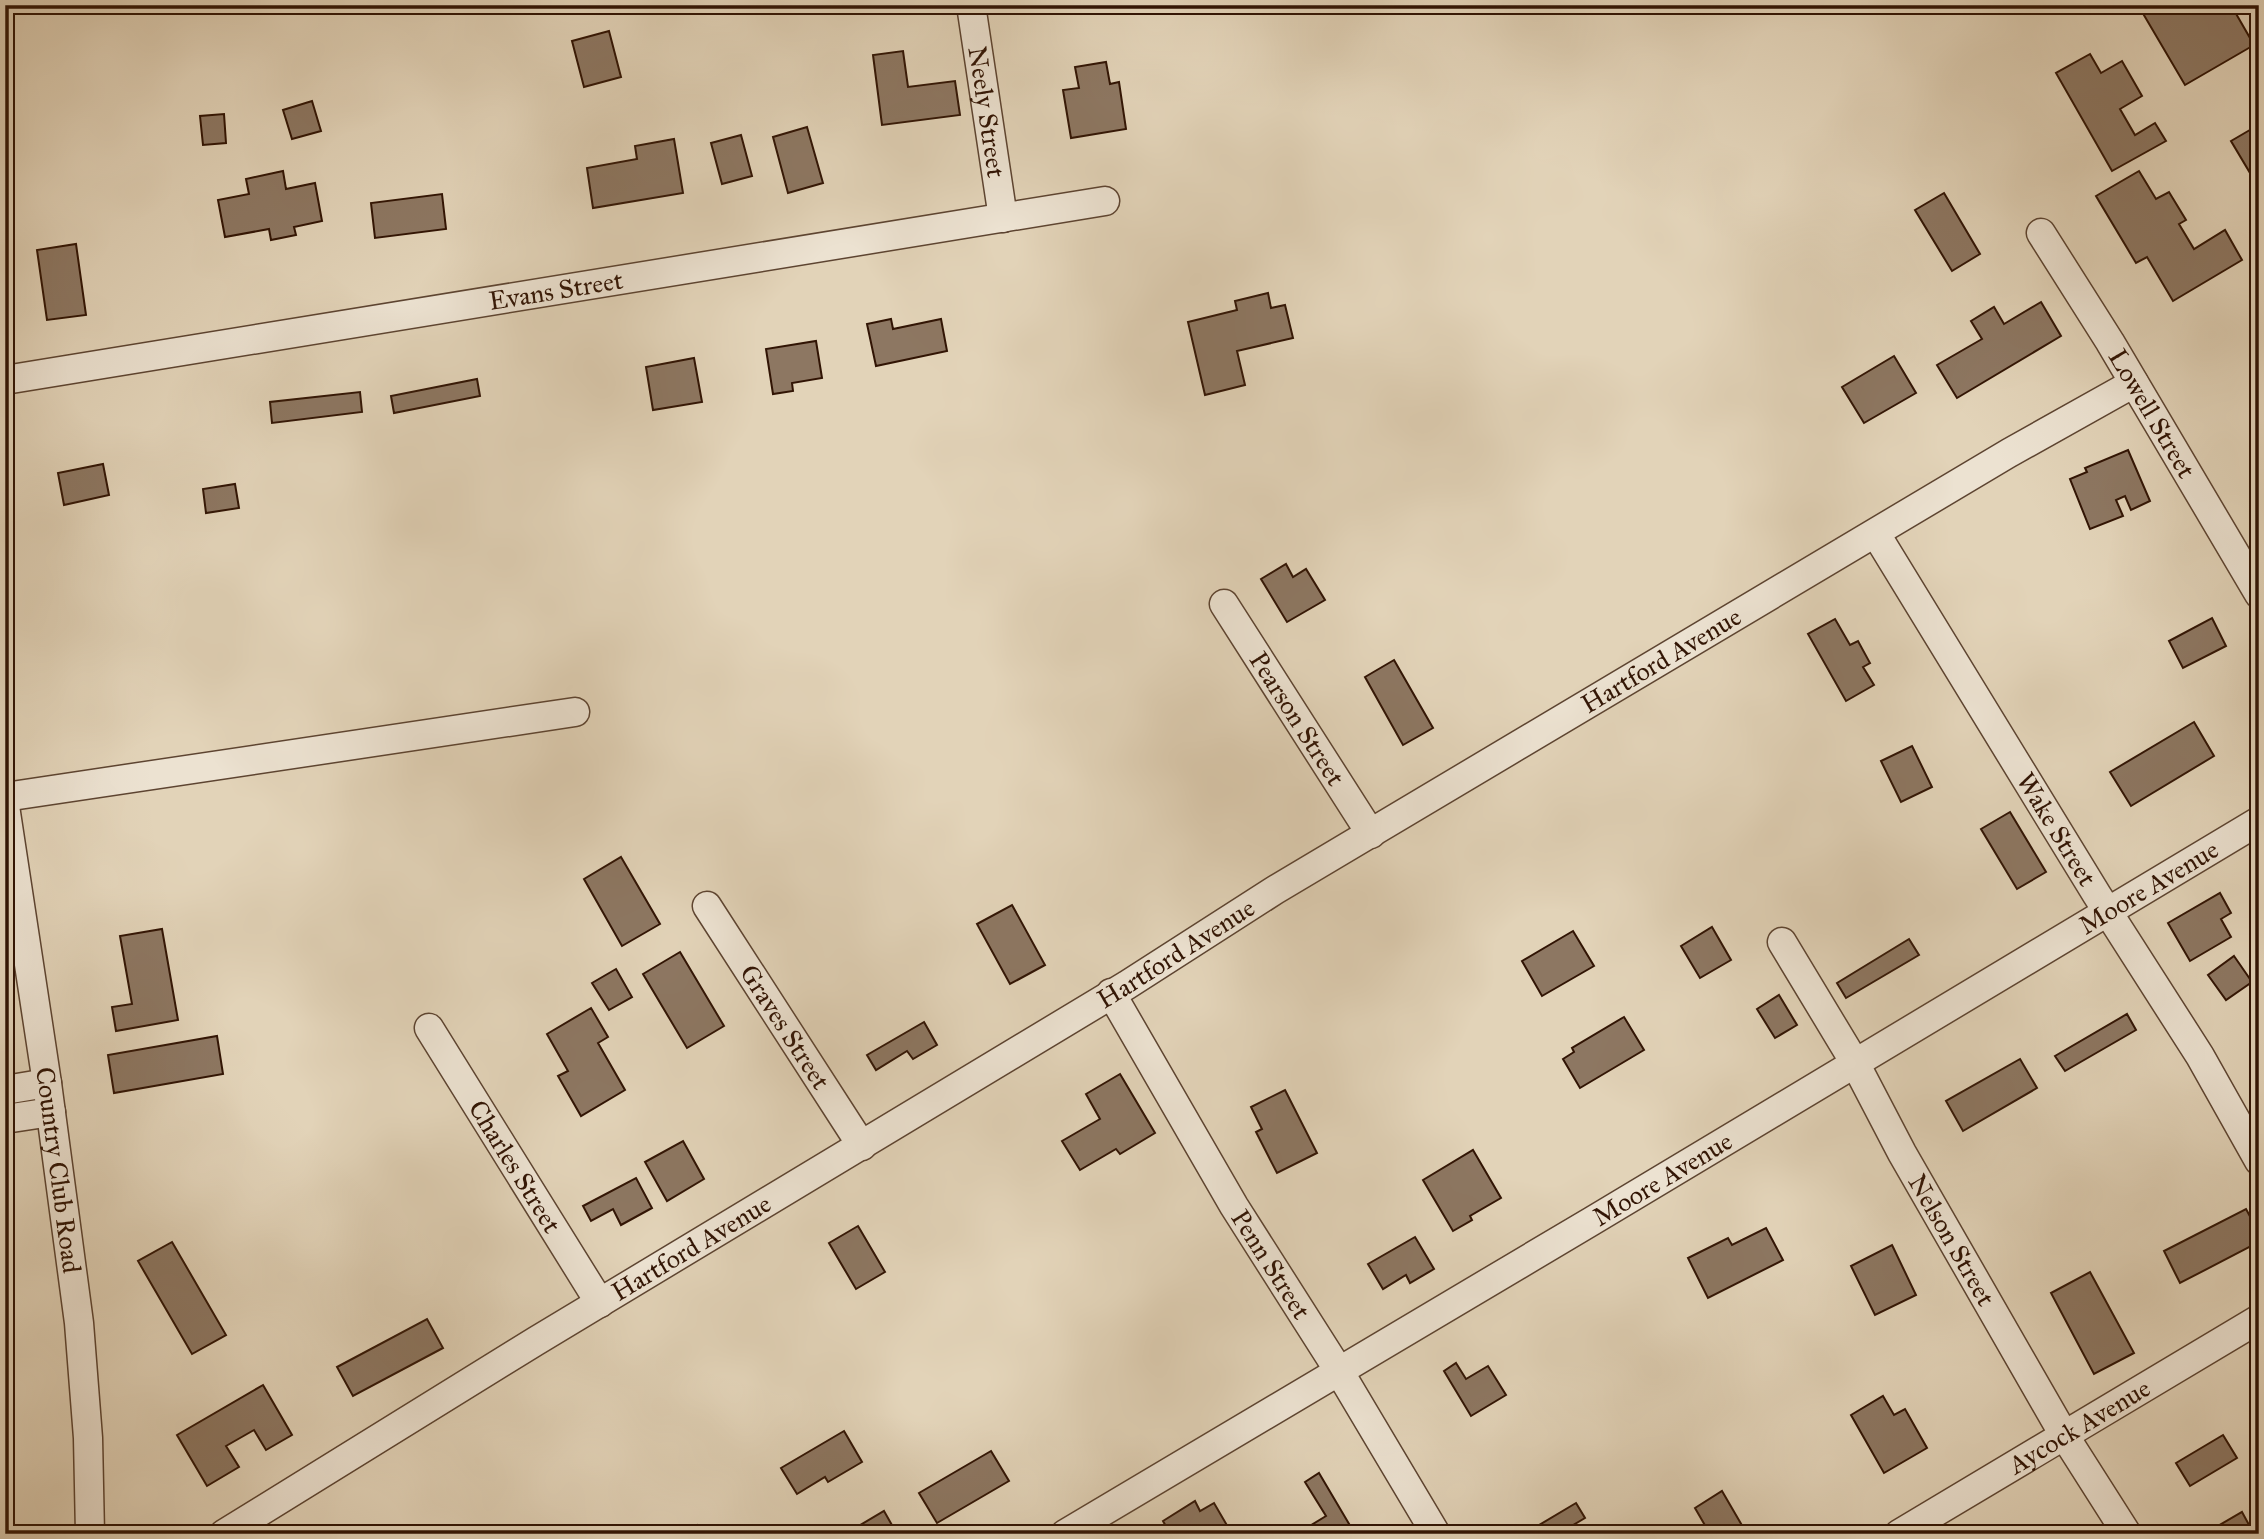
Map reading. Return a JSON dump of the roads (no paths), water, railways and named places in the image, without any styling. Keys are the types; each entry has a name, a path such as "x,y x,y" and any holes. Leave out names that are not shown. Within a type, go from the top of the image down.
{"street":[{"name":"Neely Street","path":"971,5 1003,218"},
{"name":"Evans Street","path":"5,380 1105,201"},
{"name":"Lowell Street","path":"2041,233 2259,594"},
{"name":"Hartford Avenue","path":"224,1534 862,1146 1275,890 2010,453 2134,383"},
{"name":"Wake Street","path":"1876,534 2200,1056 2259,1161"},
{"name":"Pearson Street","path":"1224,604 1371,834"},
{"path":"5,797 575,712"},
{"name":"Country Club Road","path":"5,806 47,1083 79,1324 88,1438 90,1534"},
{"name":"Moore Avenue","path":"1065,1534 2259,821"},
{"name":"Graves Street","path":"707,906 862,1146"},
{"name":"Nelson Street","path":"1782,943 1855,1063 1902,1153 2064,1435 2127,1534"},
{"name":"Penn Street","path":"1111,993 1234,1206 1339,1371 1436,1534"},
{"name":"Charles Street","path":"429,1028 600,1303"},
{"path":"5,1090 47,1083"},
{"path":"5,1119 51,1112"},
{"name":"Aycock Avenue","path":"1899,1534 2259,1319"}]}
